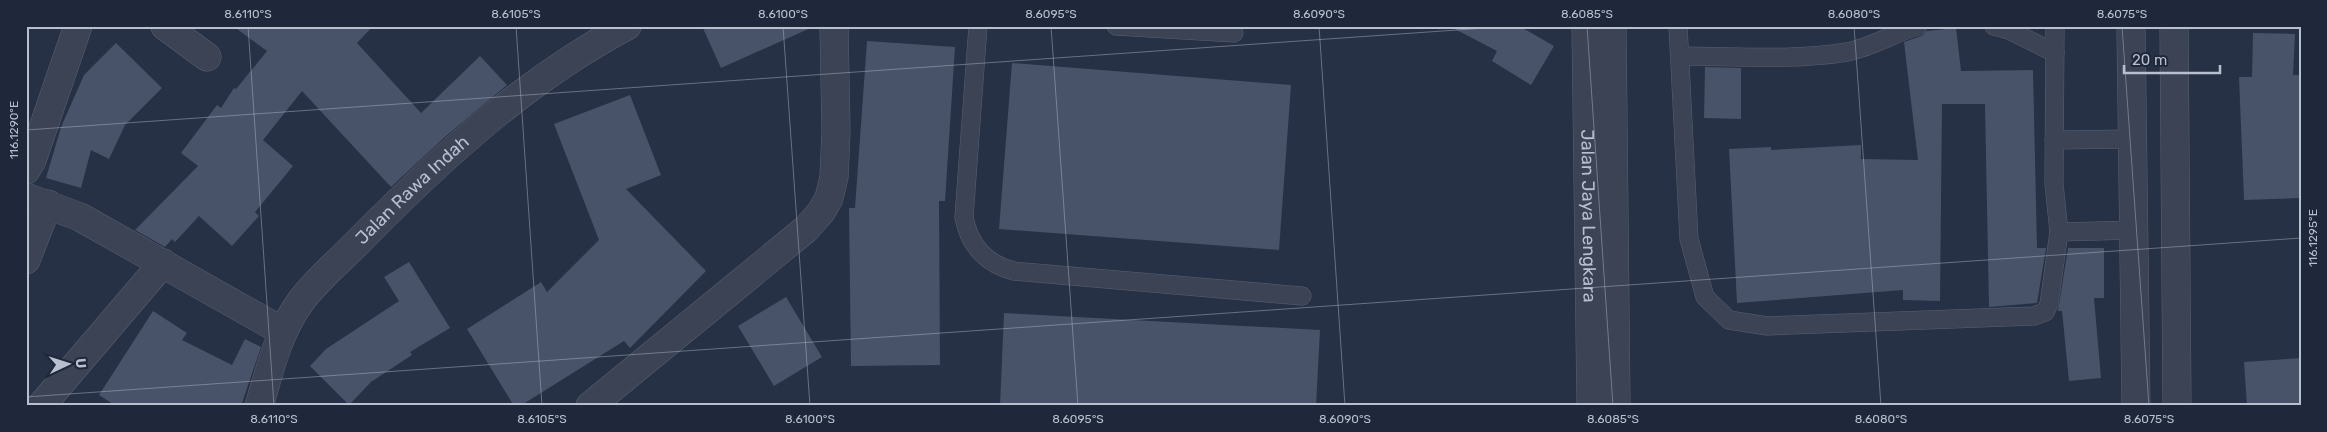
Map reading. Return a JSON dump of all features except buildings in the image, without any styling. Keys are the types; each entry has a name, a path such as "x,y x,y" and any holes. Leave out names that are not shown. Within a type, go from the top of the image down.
{"street":[{"path":"26,170 32,160 78,26"},
{"path":"164,26 207,57"},
{"name":"Jalan Rawa Indah","path":"259,406 282,332 301,300 448,154 523,93 563,64 627,26"},
{"path":"590,406 806,229 821,212 829,198 835,155 834,26"},
{"name":"Jalan Jaya Lengkara","path":"1586,26 1591,406"},
{"name":"Jalan Jaya Lengkara","path":"1612,26 1616,406"},
{"path":"2131,26 2136,406"},
{"path":"2174,26 2177,406"},
{"path":"2132,94 2174,93"},
{"path":"26,260 37,200 80,217 282,332"},
{"path":"40,406 163,263"}],"lane":[{"path":"978,26 964,217 969,236 987,259 1004,269 1014,271 1302,296"},
{"path":"1116,26 1234,33"},
{"path":"1678,26 1689,239 1705,297 1729,320 1767,326 2034,316 2045,312 2050,304 2059,232 2054,184 2055,26"},
{"path":"1680,56 1810,56 1848,51 1871,45 1899,31 1918,26"},
{"path":"1994,26 2009,30 2055,53"},
{"path":"2054,140 2133,139"},
{"path":"2059,232 2134,230"}]}
